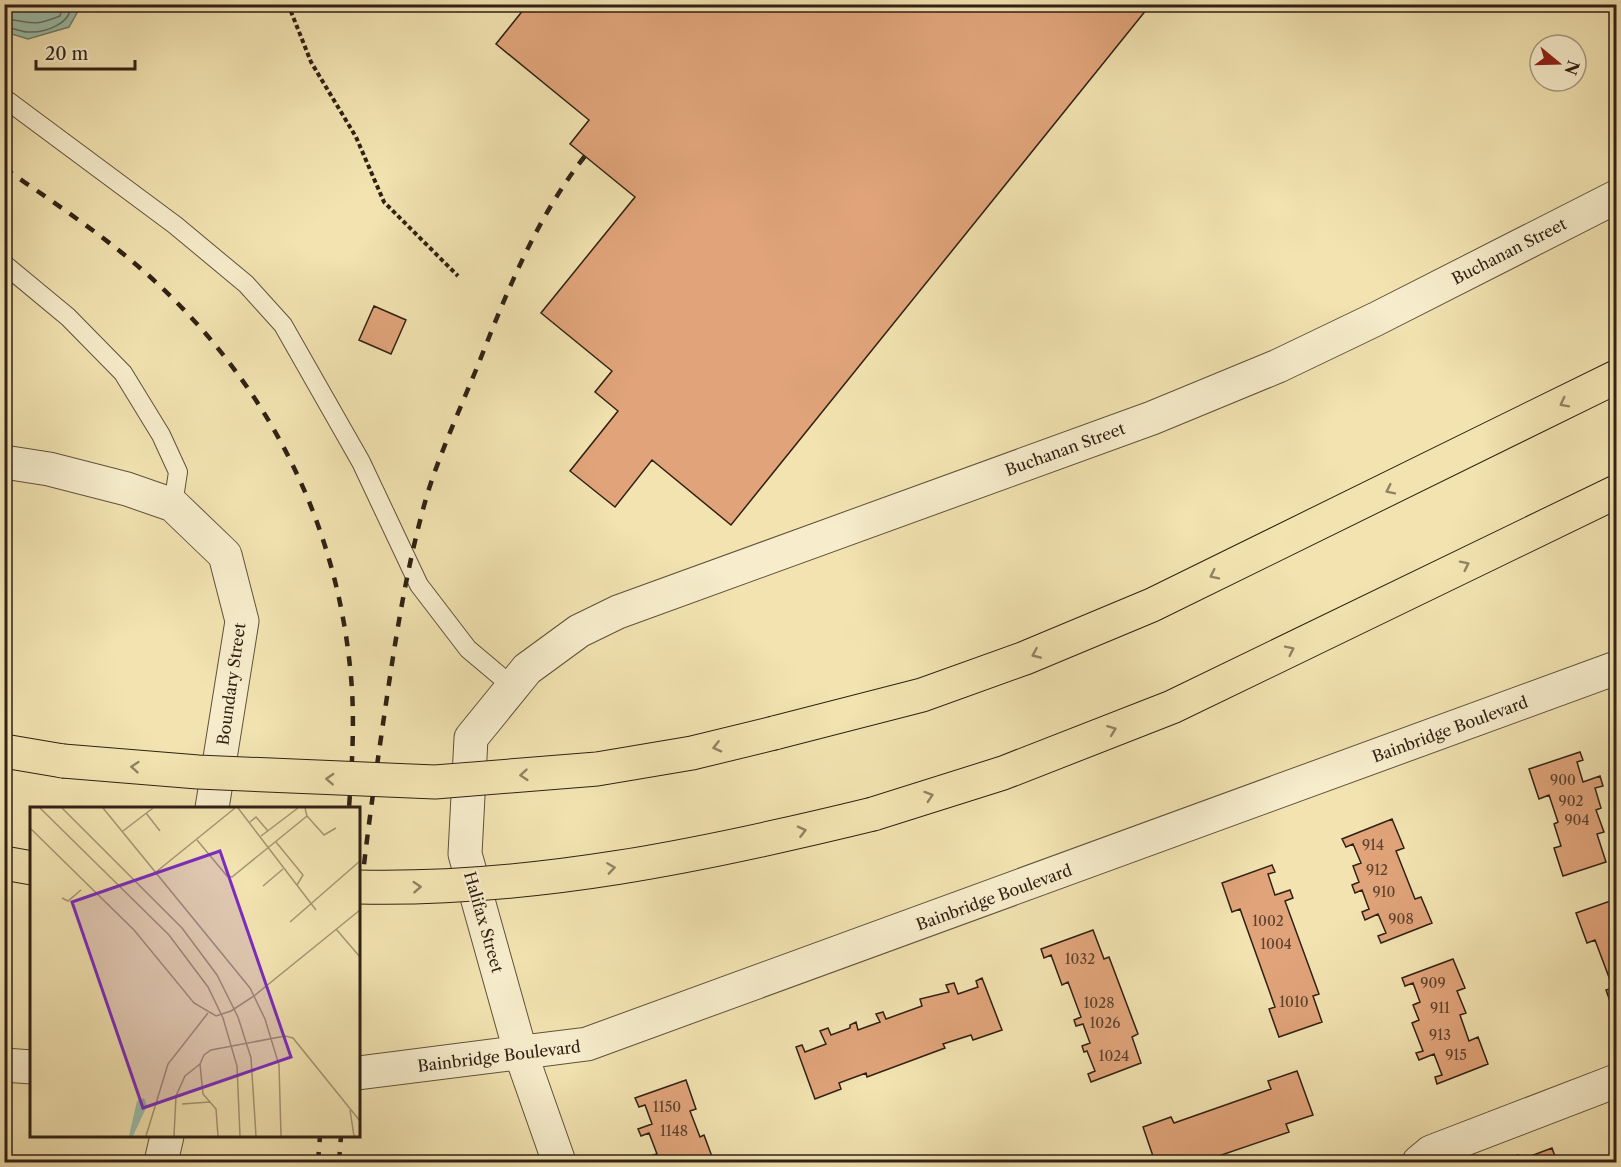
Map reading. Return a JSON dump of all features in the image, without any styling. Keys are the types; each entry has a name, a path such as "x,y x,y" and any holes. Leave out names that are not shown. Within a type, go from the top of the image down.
{"highway":[{"path":"4,751 63,761 198,772 435,782 597,769 692,753 922,695 1025,658 1152,605 1617,377"},
{"path":"360,887 408,888 528,879 630,866 760,842 873,814 1003,773 1172,707 1617,492"},
{"path":"4,863 30,867"}],"street":[{"name":"Buchanan Street","path":"512,686 527,669 579,632 618,612 1152,418 1278,366 1617,197"},
{"name":"Boundary Street","path":"4,462 49,469 127,489 173,505 225,555 242,621 212,807"},
{"name":"Bainbridge Boulevard","path":"360,1073 587,1044 1617,668"},
{"name":"Halifax Street","path":"512,686 471,738 465,854 521,1054 560,1162"},
{"path":"4,1065 30,1067"},
{"path":"1419,1162 1431,1152 1617,1081"},
{"path":"161,1162 167,1137"}],"lane":[{"path":"4,98 175,225 246,284 283,325 360,462 419,585 468,649 512,686"},
{"path":"4,264 68,317 123,373 161,435 178,472 173,505"}],"path":[{"path":"288,4 311,62 356,137 384,202 459,276"}],"water":[{"path":"4,5 75,5 78,11 69,27 28,39 5,32"}],"building":[{"path":"528,4 1151,4 731,525 652,460 615,507 570,471 618,411 595,392 612,371 541,313 635,197 570,144 589,120 496,44"},
{"path":"374,306 406,320 391,354 359,340"},
{"path":"1580,752 1583,760 1577,762 1583,782 1600,776 1603,786 1595,788 1601,808 1596,810 1604,832 1597,834 1606,862 1563,876 1554,848 1561,846 1554,824 1558,822 1549,795 1539,799 1529,769"},
{"path":"1392,819 1404,848 1396,851 1415,899 1421,897 1432,923 1381,943 1378,936 1386,933 1378,914 1365,920 1362,912 1369,909 1362,890 1355,893 1352,885 1359,882 1353,866 1361,863 1353,844 1346,847 1342,839"},
{"path":"1272,865 1275,872 1268,874 1275,895 1290,890 1293,898 1285,901 1319,994 1313,996 1322,1022 1279,1037 1269,1009 1275,1007 1240,909 1232,912 1222,883"},
{"path":"1616,899 1616,1018 1606,990 1613,988 1595,940 1587,943 1576,913"},
{"path":"1093,930 1104,959 1109,957 1138,1034 1132,1037 1141,1063 1091,1082 1088,1074 1095,1071 1087,1051 1084,1052 1082,1046 1090,1043 1083,1024 1076,1026 1074,1020 1081,1017 1068,982 1062,985 1051,955 1044,958 1041,949"},
{"path":"1453,959 1465,988 1457,991 1466,1013 1460,1015 1469,1041 1478,1037 1488,1064 1437,1084 1435,1077 1442,1075 1434,1054 1419,1060 1416,1053 1423,1051 1412,1023 1419,1020 1413,1005 1420,1002 1413,983 1405,986 1402,978"},
{"path":"982,978 1002,1030 973,1040 971,1035 943,1044 945,1048 867,1077 866,1073 839,1083 841,1089 815,1099 796,1047 802,1045 805,1052 826,1044 820,1031 828,1028 831,1035 850,1028 850,1025 856,1022 858,1030 880,1022 876,1014 883,1012 886,1019 922,1006 920,999 949,992 946,985 954,983 958,994 978,987 976,981"},
{"path":"1297,1071 1313,1115 1286,1124 1289,1132 1201,1162 1155,1162 1143,1127 1171,1117 1174,1123 1271,1089 1268,1081"},
{"path":"686,1080 696,1109 690,1111 700,1137 704,1135 714,1162 656,1162 653,1155 657,1154 649,1133 641,1136 638,1129 652,1124 645,1105 639,1107 635,1098"},
{"path":"1552,1148 1557,1162 1500,1162 1518,1155 1520,1160"},
{"path":"1042,1157 1044,1162 1027,1162"}],"railway":[{"path":"360,903 392,661 407,578 427,495 501,307 525,254 552,204 585,156"},
{"path":"4,168 113,246 147,274 189,315 227,359 260,406 288,456 311,508 330,562 343,618 353,710 349,807"},
{"path":"318,1162 320,1137"},
{"path":"339,1162 341,1137"}]}
